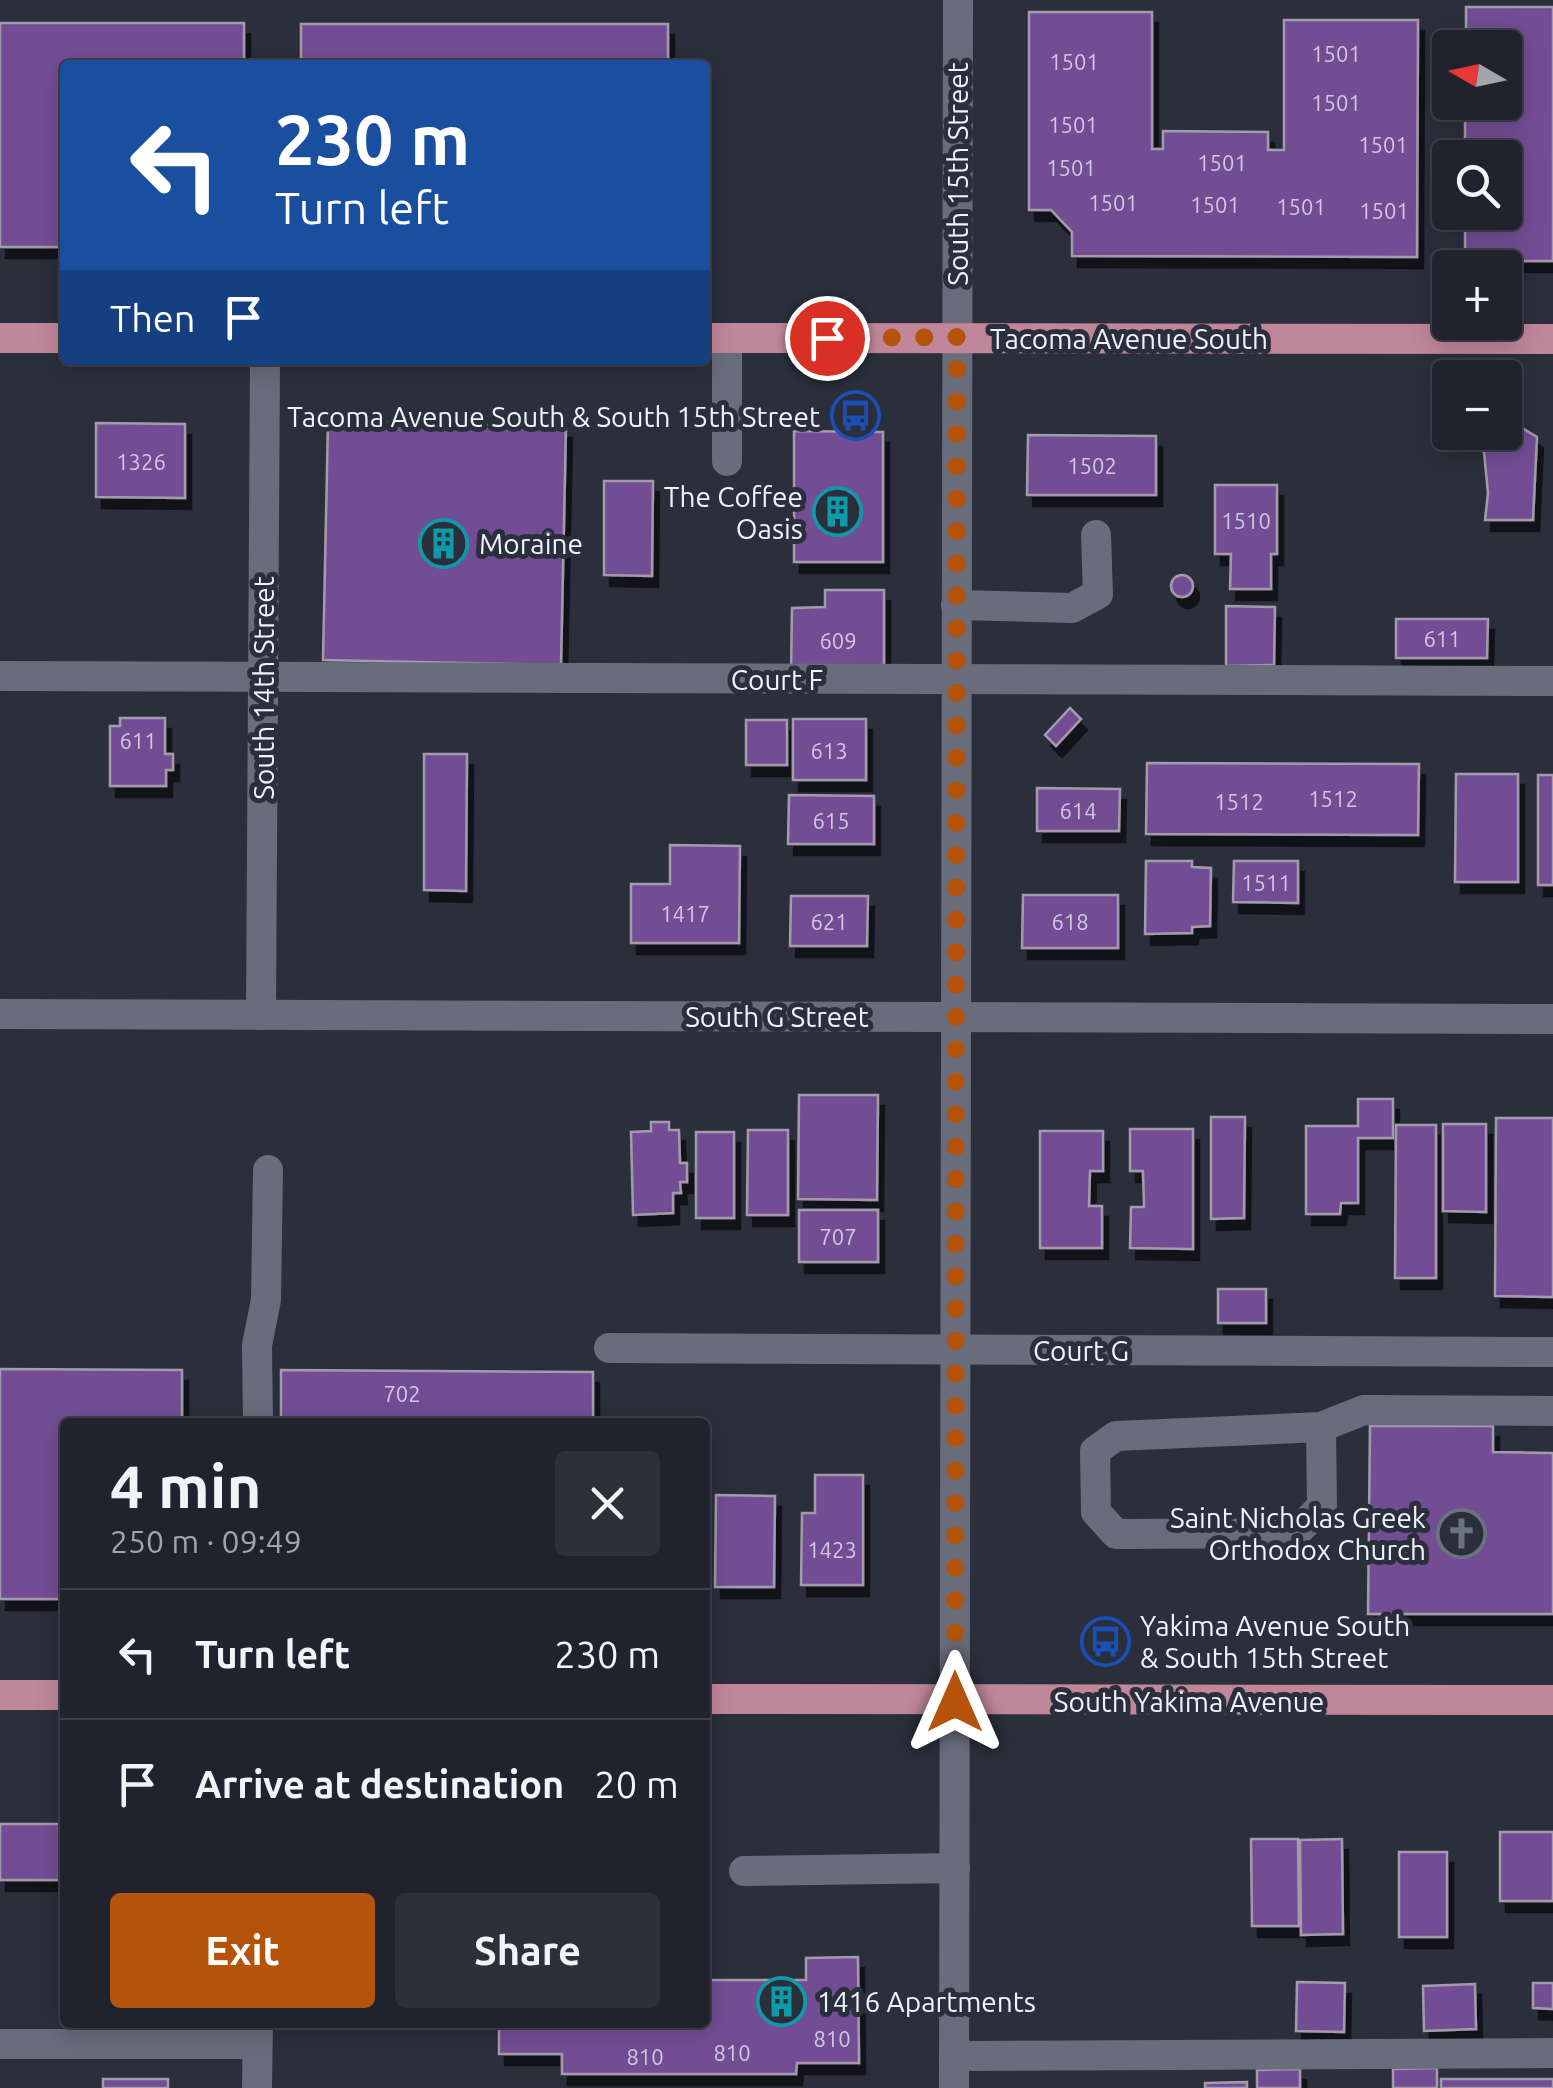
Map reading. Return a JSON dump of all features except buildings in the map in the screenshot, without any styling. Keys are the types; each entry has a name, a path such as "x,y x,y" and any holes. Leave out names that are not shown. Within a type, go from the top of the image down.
{"main road":[{"path":"0,338 60,338"},
{"name":"Tacoma Avenue South","path":"716,338 1553,339"},
{"path":"0,1695 60,1695"},
{"name":"South Yakima Avenue","path":"710,1699 1553,1700"}],"street":[{"name":"South 15th Street","path":"954,2088 958,0"},
{"path":"716,338 727,462"},
{"name":"South 14th Street","path":"262,1015 264,365"},
{"path":"956,606 1072,608 1098,594 1096,534"},
{"name":"Court F","path":"0,676 1553,681"},
{"name":"South G Street","path":"0,1014 1553,1019"},
{"path":"258,1418 257,1346 266,1300 268,1170"},
{"name":"Court G","path":"609,1348 1553,1352"},
{"path":"1320,1427 1322,1506 1296,1532 1116,1534 1096,1512 1096,1451 1116,1436 1320,1427 1364,1410 1553,1411"},
{"path":"744,1871 955,1868"},
{"path":"0,2044 257,2034 257,2088"},
{"path":"954,2056 1553,2053"}],"place":[{"name":"Tacoma Avenue South & South 15th Street","path":"855,416"},
{"name":"The Coffee Oasis","path":"838,512"},
{"name":"Moraine","path":"444,543"},
{"name":"Saint Nicholas Greek Orthodox Church","path":"1461,1533"},
{"name":"Yakima Avenue South & South 15th Street","path":"1105,1641"},
{"name":"1416 Apartments","path":"782,2001"}],"route":[{"path":"827,338 957,337 955,1702"}]}
